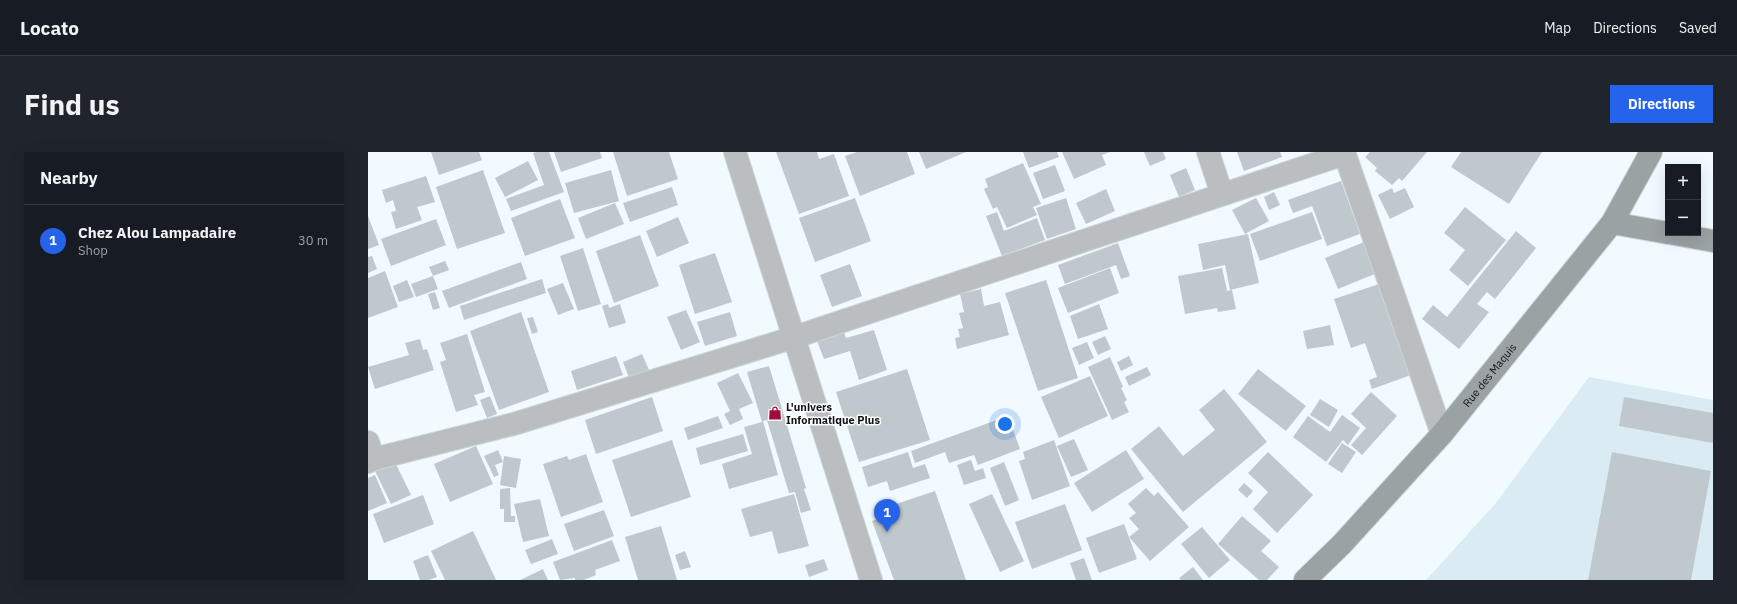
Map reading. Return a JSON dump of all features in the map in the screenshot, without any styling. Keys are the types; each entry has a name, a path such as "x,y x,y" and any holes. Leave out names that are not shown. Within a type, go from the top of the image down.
{"street":[{"path":"735,152 871,580"},
{"path":"1208,152 1222,194"},
{"name":"Rue des Maquis","path":"1306,580 1342,544 1442,434 1612,223 1651,152"},
{"path":"370,454 517,422 795,337 1344,153 1442,434"},
{"path":"1612,223 1665,232"},
{"path":"1686,236 1713,241"}],"shaded area":[{"path":"1589,377 1713,400 1713,580 1426,580 1496,503"}],"building":[{"path":"431,152 479,152 482,160 439,175"},
{"path":"549,152 564,192 511,211 506,199 544,185 533,153"},
{"path":"554,152 600,152 602,158 561,172"},
{"path":"613,152 669,152 678,179 627,196"},
{"path":"776,152 817,152 819,159 834,154 849,196 799,214"},
{"path":"857,152 907,152 915,174 860,196 845,156"},
{"path":"919,152 966,152 926,169"},
{"path":"1023,152 1057,152 1059,157 1029,168"},
{"path":"1062,152 1110,152 1102,155 1106,165 1074,179"},
{"path":"1144,152 1163,152 1166,159 1150,166"},
{"path":"1237,152 1280,152 1282,157 1244,171"},
{"path":"1370,152 1427,152 1402,181 1399,178 1392,185 1375,171 1377,168 1365,157"},
{"path":"1461,152 1542,152 1509,204 1451,167"},
{"path":"528,161 538,180 505,197 495,178"},
{"path":"1023,163 1041,204 1033,207 1037,215 1007,228 997,207 993,209 984,189 988,187 985,179"},
{"path":"1055,165 1065,191 1043,199 1033,173"},
{"path":"1186,168 1195,190 1179,197 1170,175"},
{"path":"483,170 505,233 457,249 436,187"},
{"path":"611,170 619,201 574,213 565,183"},
{"path":"426,176 435,202 417,207 422,220 396,229 391,212 396,211 393,200 386,203 382,190"},
{"path":"1341,181 1360,234 1327,246 1312,206 1293,213 1288,200"},
{"path":"672,187 678,205 630,222 623,203"},
{"path":"1392,188 1394,193 1405,188 1414,207 1390,219 1378,195"},
{"path":"1106,189 1115,211 1086,224 1076,203"},
{"path":"1274,192 1280,205 1269,210 1264,197"},
{"path":"855,198 871,241 815,262 799,218"},
{"path":"1066,198 1076,229 1047,239 1036,208"},
{"path":"1256,198 1269,221 1245,234 1232,210"},
{"path":"560,199 575,238 525,256 511,218"},
{"path":"615,203 624,224 586,239 578,218"},
{"path":"1465,207 1506,240 1468,286 1449,270 1465,250 1444,233"},
{"path":"997,212 1004,231 1037,218 1045,240 1002,256 986,216"},
{"path":"1312,212 1322,239 1260,261 1250,234"},
{"path":"368,216 379,245 368,249"},
{"path":"678,217 689,243 657,257 646,231"},
{"path":"436,219 446,245 391,266 381,239"},
{"path":"1516,231 1536,248 1495,299 1487,292 1477,304 1489,312 1459,349 1422,319 1433,305 1447,317"},
{"path":"1248,234 1259,283 1230,290 1225,265 1203,270 1198,244"},
{"path":"640,235 659,286 614,303 596,251"},
{"path":"1364,242 1377,273 1338,289 1325,258"},
{"path":"1118,243 1130,276 1121,279 1116,265 1065,284 1058,265"},
{"path":"583,248 601,304 578,311 560,256"},
{"path":"715,253 732,302 695,314 679,265"},
{"path":"372,256 377,269 368,273 368,257"},
{"path":"445,261 449,270 433,276 429,267"},
{"path":"521,262 527,279 449,308 442,291"},
{"path":"850,264 862,296 832,307 820,275"},
{"path":"1110,268 1119,293 1068,313 1058,288"},
{"path":"1222,268 1226,291 1232,290 1236,309 1218,312 1217,308 1185,314 1178,276"},
{"path":"385,271 398,307 368,318 368,278"},
{"path":"433,276 438,289 416,297 411,284"},
{"path":"542,279 546,293 464,320 460,306"},
{"path":"407,280 414,297 399,302 393,286"},
{"path":"1046,280 1078,378 1038,391 1005,293"},
{"path":"563,283 574,309 558,315 547,289"},
{"path":"1379,284 1411,375 1372,389 1369,380 1377,377 1365,343 1351,348 1334,299"},
{"path":"981,289 984,306 1000,302 1009,335 957,349 955,338 960,337 958,329 963,328 959,313 964,312 960,294"},
{"path":"435,292 440,308 433,310 428,294"},
{"path":"608,304 609,308 620,304 626,323 609,328 602,306"},
{"path":"1099,304 1108,329 1078,339 1070,316"},
{"path":"686,310 700,342 681,350 667,317"},
{"path":"521,312 549,392 499,410 470,331"},
{"path":"730,312 737,336 705,346 697,322"},
{"path":"533,317 538,332 532,334 527,318"},
{"path":"1330,325 1334,345 1307,349 1303,331"},
{"path":"874,330 887,370 859,380 850,351 824,359 817,341 844,332 846,338"},
{"path":"467,334 485,392 474,395 478,405 456,412 440,362 446,360 440,343"},
{"path":"1105,336 1111,349 1098,355 1092,342"},
{"path":"420,339 423,350 427,349 434,370 375,389 368,367 409,355 405,343"},
{"path":"1087,342 1094,358 1079,365 1072,348"},
{"path":"642,354 649,370 629,378 623,362"},
{"path":"616,356 623,375 577,390 571,371"},
{"path":"1129,356 1133,365 1121,371 1117,362"},
{"path":"1110,357 1123,387 1121,388 1127,400 1124,402 1129,412 1112,420 1088,367"},
{"path":"769,366 806,488 804,489 811,510 801,513 795,492 789,493 767,420 763,421 778,475 729,489 722,464 752,454 744,427 762,422 747,372"},
{"path":"1147,367 1151,375 1129,386 1125,377"},
{"path":"907,369 930,440 859,462 836,392"},
{"path":"1258,369 1306,406 1286,431 1238,394"},
{"path":"738,373 753,403 739,409 743,419 730,425 724,414 730,411 717,383"},
{"path":"1090,376 1108,416 1059,438 1041,397"},
{"path":"1224,389 1267,442 1183,512 1131,449 1159,426 1183,456 1215,430 1199,410"},
{"path":"1371,392 1397,416 1362,455 1351,445 1366,428 1351,414"},
{"path":"490,396 497,414 487,418 480,400"},
{"path":"652,397 663,431 596,454 585,420"},
{"path":"1624,397 1713,413 1713,443 1619,426"},
{"path":"1320,399 1338,410 1329,427 1310,415"},
{"path":"1342,415 1360,428 1348,445 1343,440 1326,462 1293,437 1308,416 1330,432"},
{"path":"718,416 723,428 688,440 684,428"},
{"path":"1008,416 1020,449 978,465 974,455 949,463 945,452 915,463 911,451"},
{"path":"743,434 748,451 700,465 696,448"},
{"path":"1074,439 1088,470 1071,477 1057,446"},
{"path":"672,440 691,497 631,517 612,460"},
{"path":"1054,440 1070,486 1032,500 1019,461 1025,459 1023,452"},
{"path":"1342,443 1356,452 1342,473 1328,464"},
{"path":"476,446 493,484 450,502 434,464"},
{"path":"498,450 503,462 495,465 499,475 494,477 484,456"},
{"path":"1126,450 1144,479 1092,512 1074,483"},
{"path":"908,452 913,468 925,464 930,478 890,491 887,481 868,487 862,467"},
{"path":"1268,452 1313,495 1277,533 1253,509 1268,492 1248,473"},
{"path":"1612,452 1711,471 1691,580 1588,580"},
{"path":"586,454 603,502 561,517 543,464 567,456 569,460"},
{"path":"504,456 521,459 516,488 500,485"},
{"path":"971,460 975,471 983,468 986,478 964,485 957,465"},
{"path":"395,462 411,495 391,504 375,471"},
{"path":"1004,462 1019,500 1005,506 990,468"},
{"path":"375,475 387,503 368,511 368,478"},
{"path":"1244,483 1253,491 1247,498 1238,490"},
{"path":"510,488 511,516 515,516 515,522 504,522 504,509 500,509 500,489"},
{"path":"1146,488 1154,496 1158,492 1189,527 1150,561 1129,537 1139,529 1129,518 1136,513 1128,504"},
{"path":"935,491 966,580 894,580 872,521 889,515 887,507"},
{"path":"794,494 809,546 778,554 772,531 750,537 741,509"},
{"path":"992,494 1024,561 1000,572 969,504"},
{"path":"423,495 434,524 384,543 373,514"},
{"path":"540,499 549,536 523,542 514,504"},
{"path":"1065,504 1082,550 1032,569 1015,522"},
{"path":"604,510 614,536 574,551 564,524"},
{"path":"1242,516 1271,541 1261,551 1279,567 1267,580 1259,580 1218,544"},
{"path":"1124,524 1137,559 1099,573 1086,538"},
{"path":"661,526 677,580 638,580 625,537"},
{"path":"1202,527 1230,560 1209,578 1181,544"},
{"path":"473,531 496,580 445,580 431,551"},
{"path":"552,539 558,554 531,564 525,550"},
{"path":"612,540 620,561 595,570 596,575 584,580 575,580 575,578 560,580 553,562"},
{"path":"685,551 691,567 680,570 675,555"},
{"path":"428,555 437,577 429,580 420,580 413,561"},
{"path":"1084,558 1092,580 1076,580 1070,563"},
{"path":"824,559 828,570 809,577 805,565"},
{"path":"1193,567 1203,580 1181,580 1179,578"},
{"path":"543,569 548,580 520,580"}],"place":[{"name":"L'univers Informatique Plus","path":"775,413"},
{"name":"Chez Alou Lampadaire","path":"887,532"}]}
